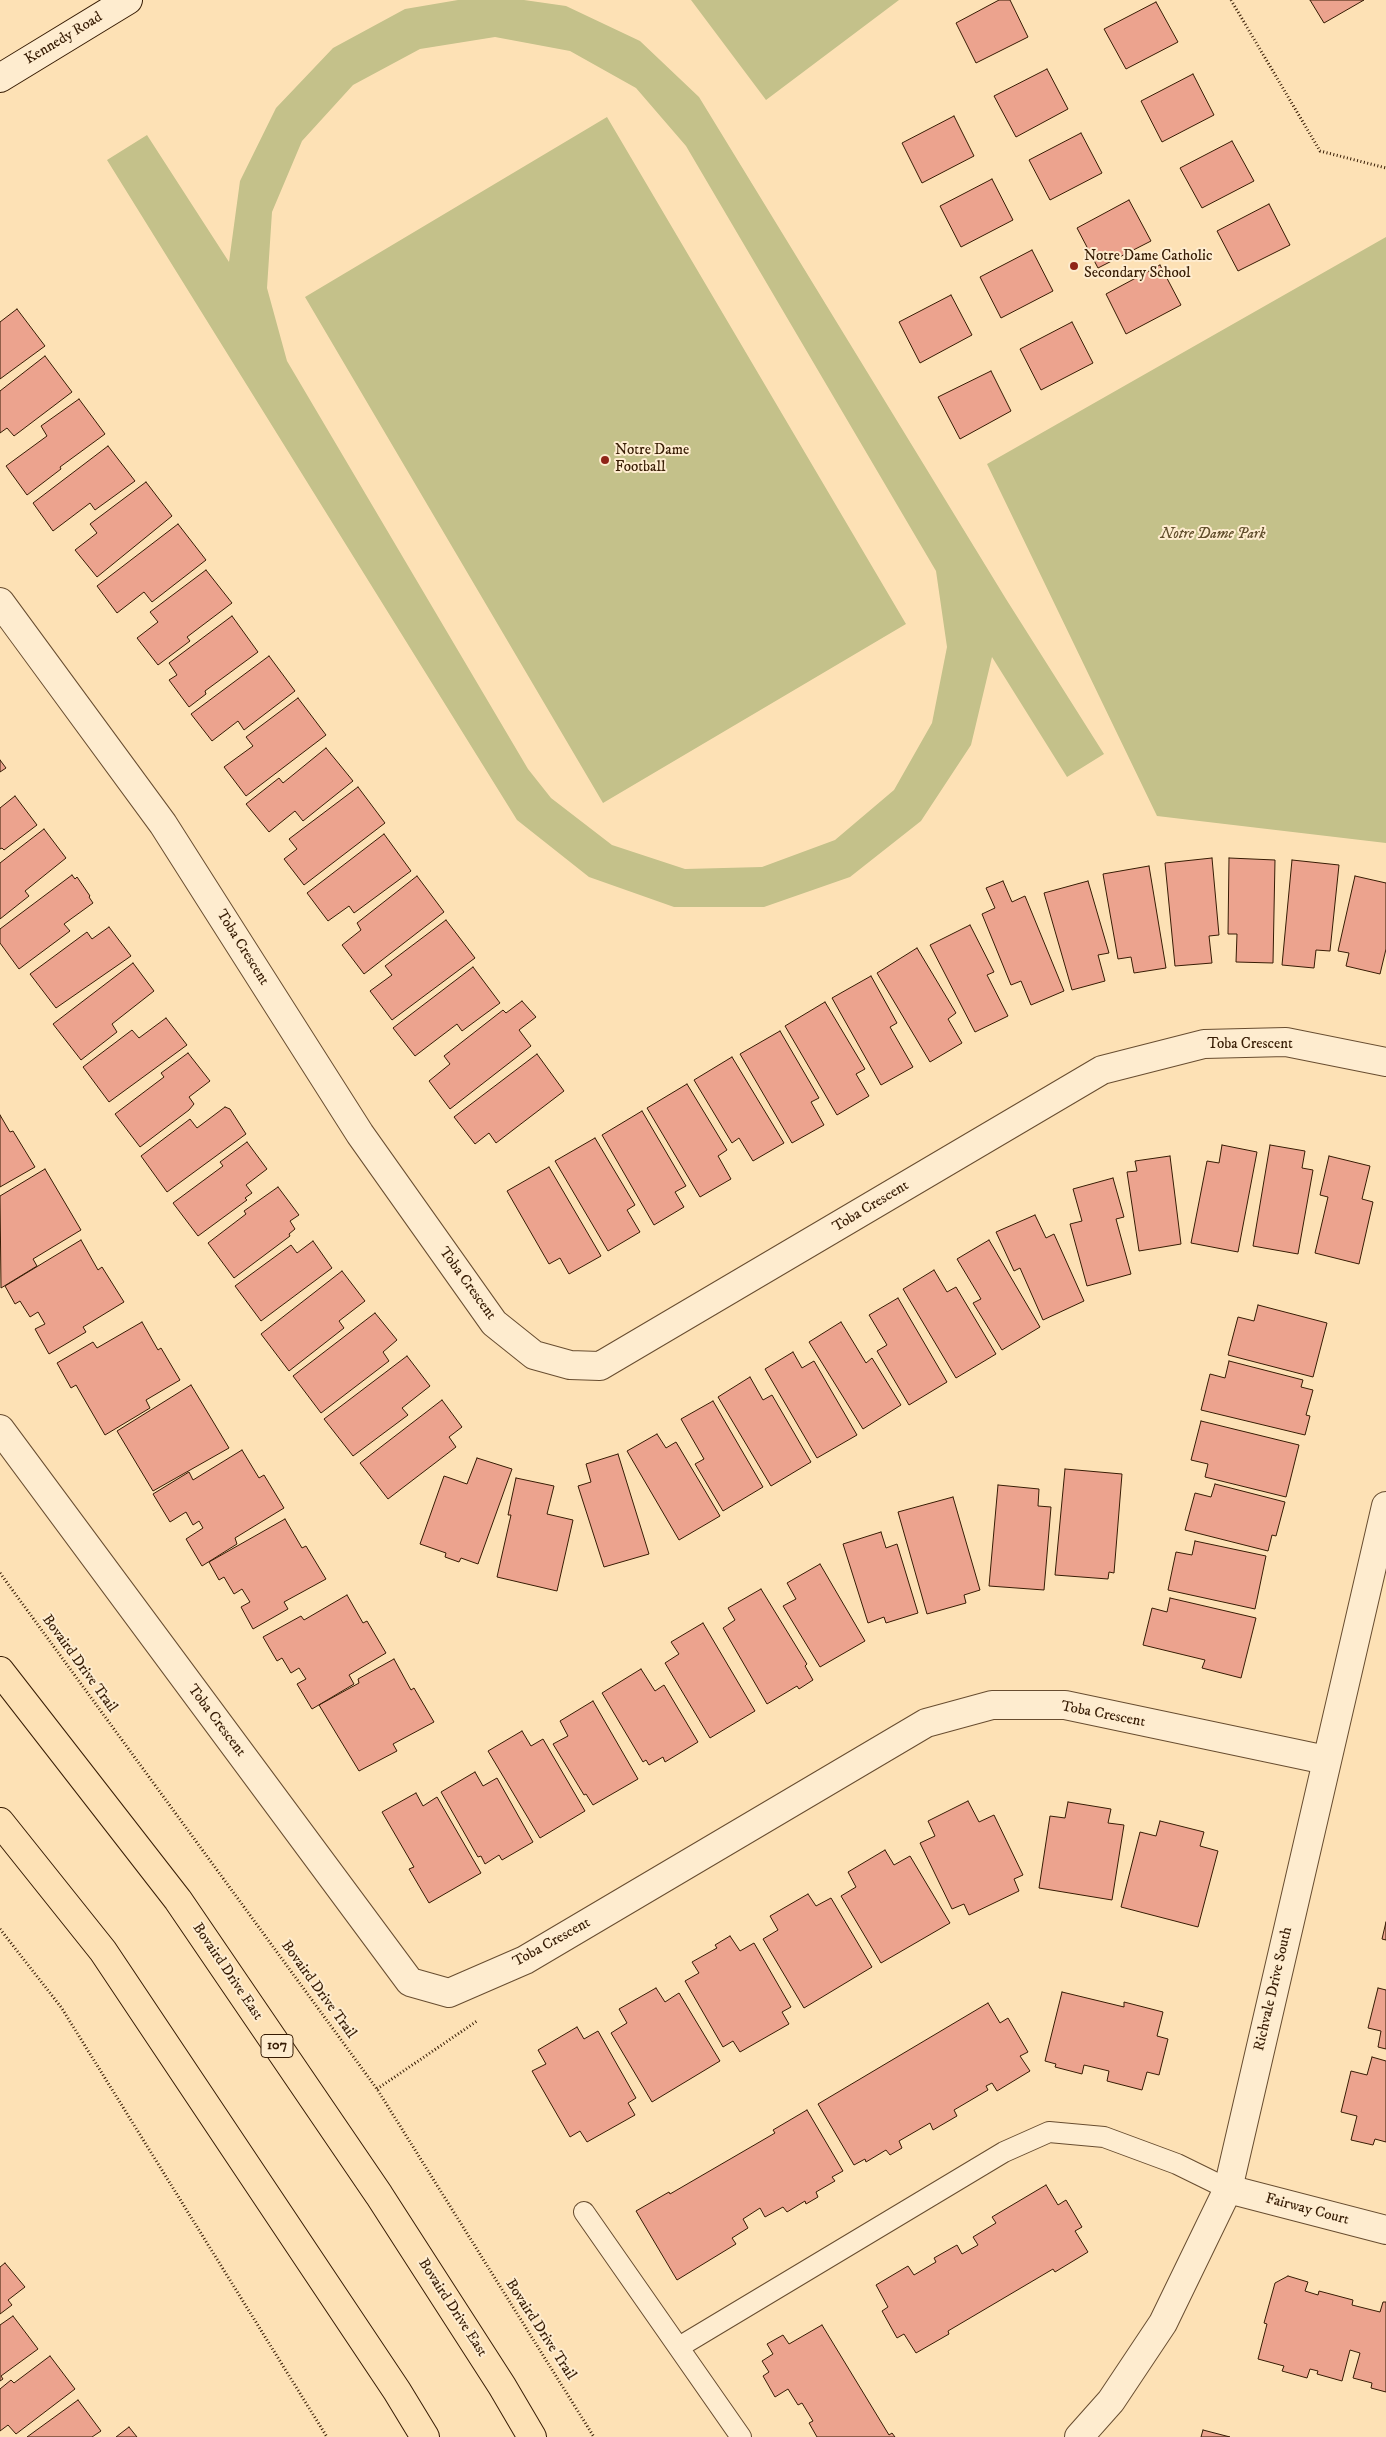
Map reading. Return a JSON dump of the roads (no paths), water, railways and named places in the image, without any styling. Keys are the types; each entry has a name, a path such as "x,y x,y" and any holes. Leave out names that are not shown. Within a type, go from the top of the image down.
{"main road":[{"name":"Bovaird Drive East","path":"0,1671 178,1900 379,2195 502,2386 532,2437"},
{"path":"0,1822 102,1951 386,2374 425,2437"}],"street":[{"name":"Kennedy Road","path":"0,78 128,0"},
{"name":"Toba Crescent","path":"0,602 163,824 360,1134 494,1323 534,1355 570,1365 600,1366 1102,1070 1204,1044 1286,1042 1386,1062"},
{"name":"Toba Crescent","path":"0,1430 410,1982 449,1993 525,1960 926,1723 992,1705 1064,1705 1326,1760"},
{"name":"Richvale Drive South","path":"1078,2437 1111,2401 1162,2323 1228,2189 1386,1506"},
{"name":"Fairway Court","path":"1228,2189 1386,2230"}],"lane":[{"path":"679,2347 1004,2152 1049,2132 1104,2137 1177,2164 1228,2189"},
{"path":"584,2212 741,2437"}],"place":[{"name":"Notre Dame Catholic Secondary School","path":"1074,266"},
{"name":"Notre Dame Football","path":"605,460"}],"park label":[{"name":"Notre Dame Park","path":"1213,535"}]}
